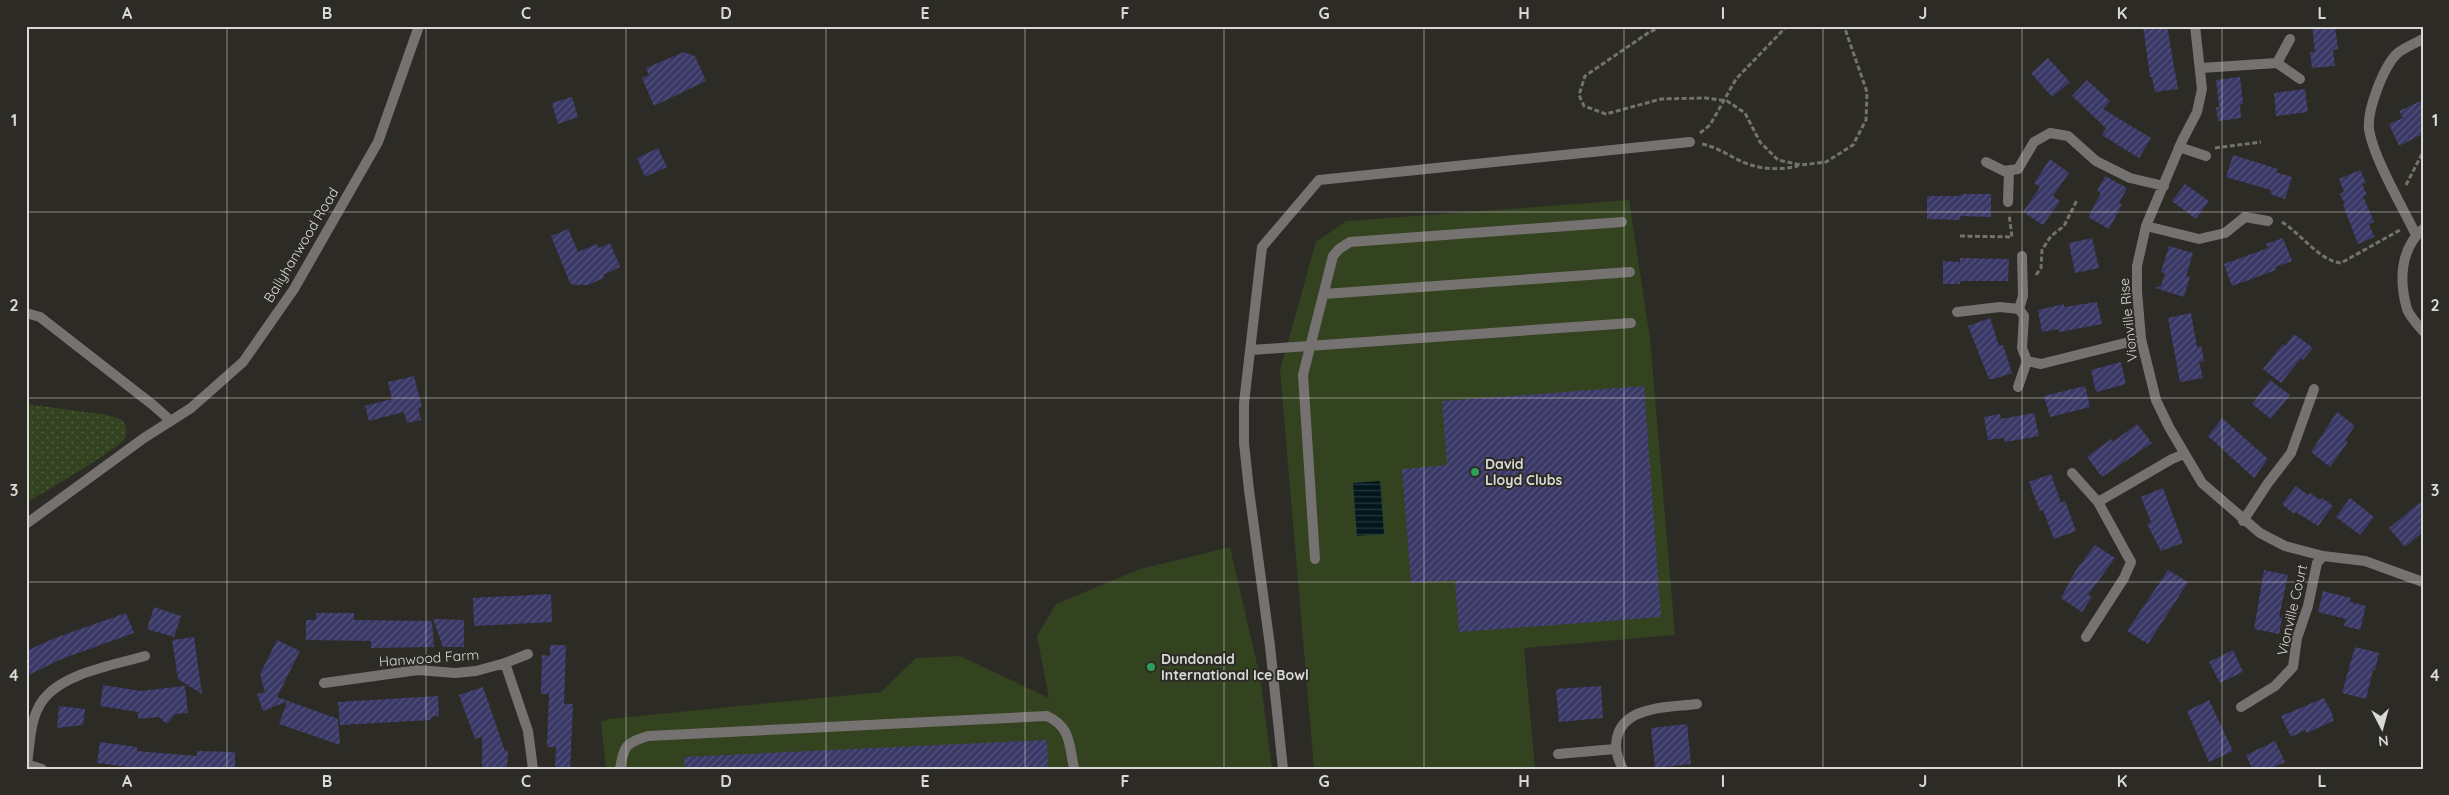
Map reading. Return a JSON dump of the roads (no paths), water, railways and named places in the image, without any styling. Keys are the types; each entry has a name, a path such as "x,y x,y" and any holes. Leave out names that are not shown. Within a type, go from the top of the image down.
{"street":[{"name":"Ballyhanwood Road","path":"26,524 144,438 192,408 243,362 294,289 378,142 419,26"},
{"name":"Vionville Rise","path":"2195,26 2202,89 2197,112 2179,147 2146,226 2137,266 2136,291 2141,339 2156,400 2184,454 2202,482 2260,533 2285,546 2323,556 2365,561 2422,580"},
{"path":"2276,62 2290,39"},
{"path":"2423,39 2398,53 2372,99 2369,129 2376,152 2398,199 2419,232 2404,259 2402,279 2407,310 2423,331"},
{"path":"2201,68 2240,63 2276,62 2300,79"},
{"path":"1986,162 2004,171 2018,169 2034,142 2050,133 2068,136 2096,161 2130,178 2164,186"},
{"path":"1283,769 1270,646 1244,443 1244,403 1262,247 1319,180 1690,142"},
{"path":"2179,147 2205,156"},
{"path":"2008,202 2009,170"},
{"path":"2146,226 2199,239 2226,232 2246,217 2268,221"},
{"path":"1315,559 1303,375 1312,347 1333,256 1338,249 1350,242 1622,222"},
{"path":"2019,309 2023,296 2022,256"},
{"path":"1324,294 1630,272"},
{"path":"1957,312 2000,307 2019,309 2024,316 2022,348 2027,361 2018,387"},
{"path":"26,313 40,317 153,405 170,421"},
{"path":"1251,350 1631,323"},
{"path":"2027,361 2041,364 2141,339"},
{"path":"2243,520 2291,453 2314,389"},
{"path":"2098,502 2184,454"},
{"path":"2072,473 2098,502 2130,562 2124,578 2086,637"},
{"name":"Vionville Court","path":"2242,707 2275,686 2293,667 2297,638 2308,606 2316,563 2323,556"},
{"name":"Hanwood Farm","path":"324,683 418,670 455,673 505,663 528,654"},
{"path":"42,769 27,764 32,726 42,700 62,682 146,656"},
{"path":"505,663 528,731 533,769"},
{"path":"1623,769 1615,749 1617,733 1627,721 1648,710 1697,704"},
{"path":"620,769 623,750 630,742 648,736 1047,716 1059,721 1066,731 1074,768"},
{"path":"1558,754 1615,749"}],"water":[{"path":"1380,481 1384,534 1357,536 1353,483"}],"place":[{"name":"David Lloyd Clubs","path":"1475,472"},
{"name":"Dundonald International Ice Bowl","path":"1151,667"}]}
